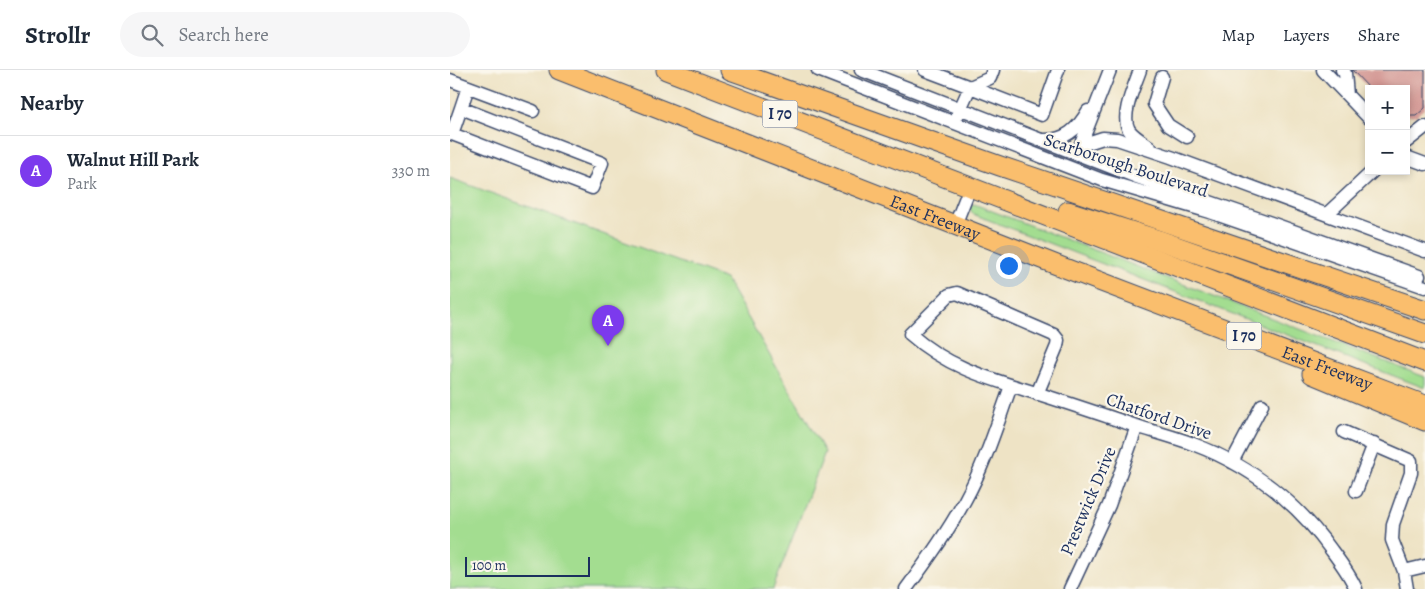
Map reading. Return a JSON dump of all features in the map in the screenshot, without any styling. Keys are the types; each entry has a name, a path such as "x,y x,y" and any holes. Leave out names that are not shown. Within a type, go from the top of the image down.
{"highway":[{"name":"East Freeway","path":"559,70 1062,267 1425,405"},
{"name":"I 70","path":"666,70 1425,362"},
{"path":"730,70 854,115 1425,310"},
{"path":"1035,177 1249,262 1425,323"},
{"path":"970,187 1013,193 1158,240 1425,334"},
{"path":"1062,267 1336,385 1425,421"}],"street":[{"name":"Scarborough Boulevard","path":"818,70 1102,180 1210,212 1425,287"},
{"name":"Scarborough Boulevard","path":"861,70 1040,139 1079,149 1134,176 1290,229 1425,279"},
{"path":"925,70 957,76 970,87 1042,115 1058,70"},
{"path":"954,122 970,87 990,78 993,70"},
{"path":"1156,153 1129,130 1126,120 1127,108 1142,70 1163,73 1154,104 1168,125 1187,138"},
{"path":"1323,70 1365,114"},
{"path":"1342,70 1345,73 1347,95"},
{"path":"1040,139 1058,138 1077,128 1107,75"},
{"path":"1072,168 1107,75"},
{"path":"450,80 533,112"},
{"path":"461,108 602,163 592,188 452,134 468,87"},
{"path":"1410,139 1425,127"},
{"path":"1079,149 1099,139 1110,138 1327,214 1425,251"},
{"path":"1410,158 1425,164"},
{"path":"1327,214 1369,175"},
{"path":"955,225 970,187"},
{"name":"Chatford Drive","path":"1038,394 1057,346 1058,340 1054,334 957,294 949,295 910,334 940,357 961,368 1010,386 1192,444 1232,462 1263,481 1306,519 1331,549 1351,578 1356,589"},
{"path":"906,589 934,552 966,499 996,428 1010,386"},
{"path":"1232,462 1262,405"},
{"name":"Prestwick Drive","path":"1070,589 1110,505 1137,426"},
{"path":"1344,432 1411,461 1411,473 1393,524 1392,540 1404,571 1407,589"},
{"path":"1356,491 1374,444"},
{"path":"1404,571 1425,566"}],"green space":[{"path":"450,178 726,279 825,452 773,589 450,589"},
{"path":"974,204 1425,377 1425,388 973,214 970,206"}],"building":[{"path":"1352,70 1425,70 1425,108 1416,116 1410,116 1410,85 1366,85"}],"place":[{"name":"Walnut Hill Park","path":"608,346"}]}
